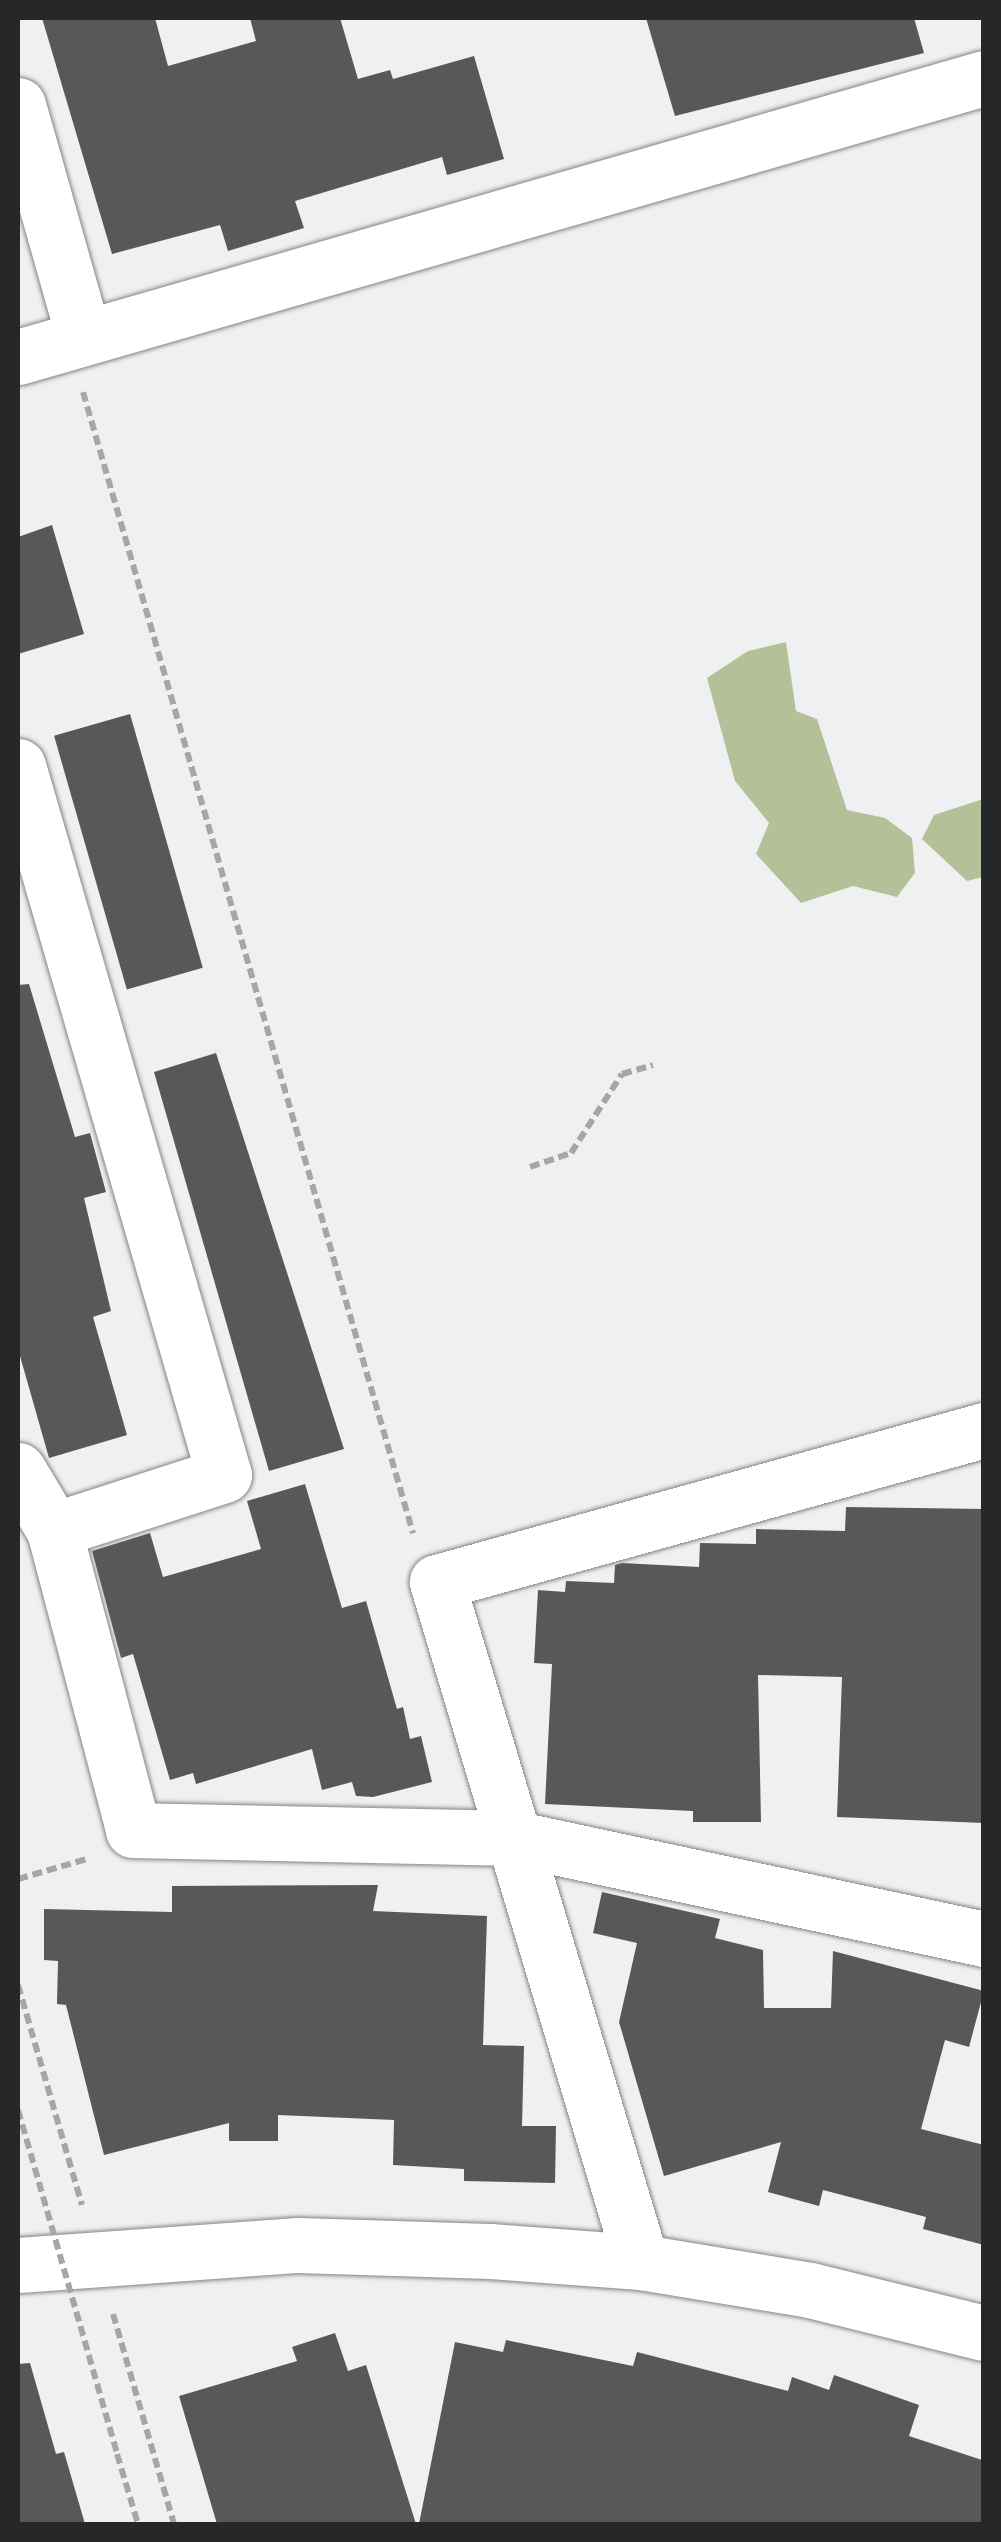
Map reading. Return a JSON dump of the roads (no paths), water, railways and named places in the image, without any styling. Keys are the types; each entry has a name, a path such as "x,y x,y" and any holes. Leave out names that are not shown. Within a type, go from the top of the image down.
{"street":[{"path":"18,357 984,78"},
{"path":"18,106 84,338"},
{"path":"18,766 224,1476 54,1530"},
{"path":"640,2262 437,1582 984,1430"},
{"path":"18,1470 54,1530 133,1830 513,1838 984,1938"},
{"path":"18,2266 298,2246 640,2262 810,2290 984,2333"}]}
